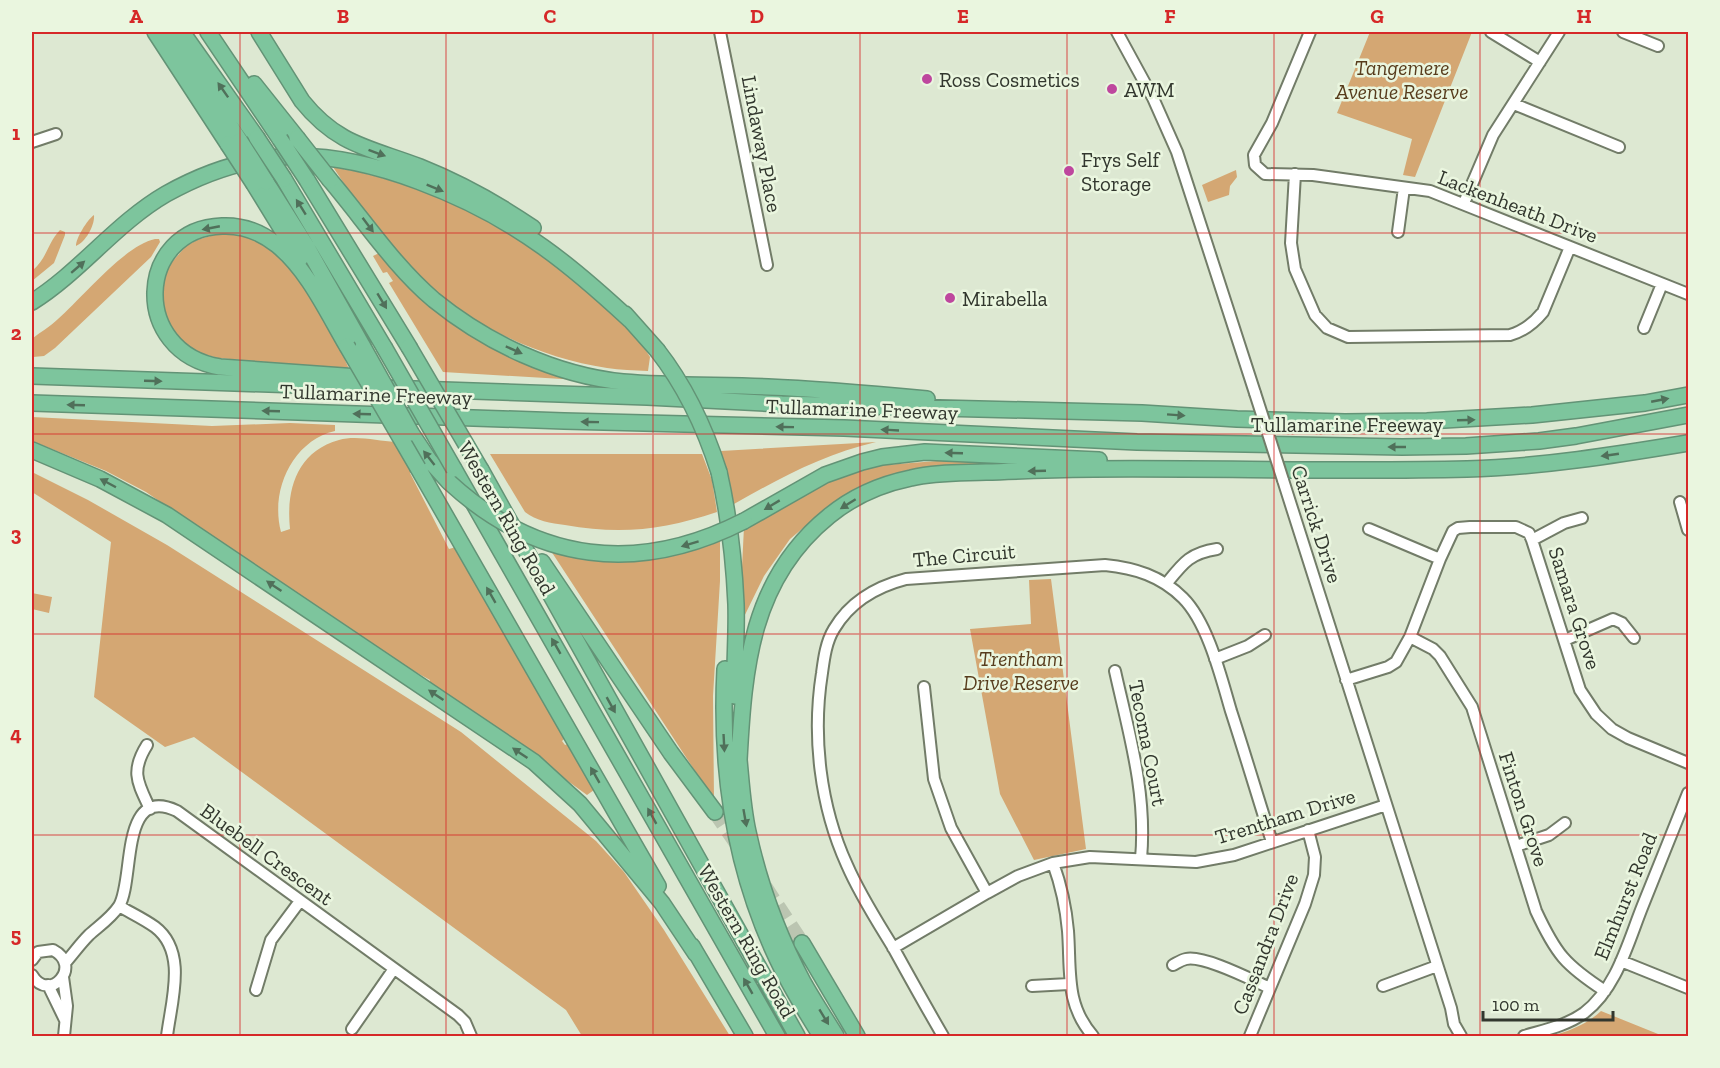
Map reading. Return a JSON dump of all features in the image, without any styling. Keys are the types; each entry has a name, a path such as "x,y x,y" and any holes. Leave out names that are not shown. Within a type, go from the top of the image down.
{"highway":[{"path":"155,32 234,142"},
{"path":"169,32 260,183 307,247 411,433 429,460 449,482 477,506 502,523 538,540 595,553 627,554 683,546 720,533 825,476 882,457 925,452 1243,468"},
{"name":"Western Ring Road","path":"182,32 284,179 384,347 777,1036"},
{"path":"259,32 302,101 337,134 354,144 419,167 462,186 520,219 553,242 596,281 657,350 694,406 719,472 727,506 736,604 736,725 741,794 747,831 770,907 784,942 803,983 836,1036"},
{"path":"212,37 259,89 412,280 440,304 494,341 528,357 564,369 621,382 840,391 938,400 1142,413"},
{"name":"Western Ring Road","path":"212,37 307,180 409,347 481,470 797,1036"},
{"path":"32,302 68,276 121,228 164,195 215,172 261,159 308,157 355,163 384,171 436,188 471,204 543,246 579,274 630,320"},
{"path":"260,183 347,345 745,1036"},
{"path":"347,345 299,268 278,246 257,232 227,226 202,229 181,240 161,266 154,298 165,334 180,350 208,365 344,377 472,382 647,398"},
{"name":"Tullamarine Freeway","path":"32,376 782,404 1142,413 1295,421 1427,421 1577,411 1689,395"},
{"name":"Tullamarine Freeway","path":"32,403 564,422 843,428 1137,442 1282,446 1466,446 1576,436 1689,415"},
{"path":"1576,436 1689,422"},
{"path":"739,760 742,701 747,664 754,629 770,590 786,562 805,537 830,514 860,496 894,482 931,475 1066,470 1471,469 1537,465 1689,442"},
{"path":"32,450 100,479 167,515 534,762 588,812 662,903 696,954"},
{"path":"481,470 671,753 715,812"},
{"path":"732,559 724,732 725,765 735,834 745,873 774,952 821,1036"},
{"path":"801,943 857,1036"}],"street":[{"name":"Lindaway Place","path":"720,32 767,265"},
{"name":"Carrick Drive","path":"1117,32 1153,98 1177,152 1454,1024 1461,1036"},
{"name":"Lackenheath Drive","path":"1310,32 1272,123 1254,155 1253,160 1257,169 1265,174 1295,174 1431,191 1689,294"},
{"path":"1491,32 1540,62"},
{"path":"1464,203 1493,135 1559,32"},
{"path":"1623,32 1658,46"},
{"path":"1514,104 1618,147"},
{"path":"32,142 56,134"},
{"path":"1295,174 1290,243 1295,269 1315,315 1327,328 1348,337 1510,335 1537,320 1544,312 1570,247"},
{"path":"1398,232 1404,188"},
{"path":"1644,328 1662,284"},
{"path":"1680,502 1689,530"},
{"path":"1532,540 1564,523 1582,518"},
{"name":"Samara Grove","path":"1346,680 1388,667 1396,662 1410,637 1449,538 1458,528 1516,527 1529,534 1532,540 1580,690 1596,714 1612,729 1628,738 1689,763"},
{"path":"1369,529 1440,559"},
{"path":"1167,583 1191,556 1201,551 1217,549"},
{"name":"The Circuit","path":"943,1036 869,909 847,866 833,828 822,775 819,751 819,693 825,649 832,631 844,614 858,600 871,592 890,583 906,579 1105,565 1130,568 1167,583 1185,600 1197,616 1215,659 1272,842"},
{"path":"1565,640 1613,620 1622,623 1634,638"},
{"path":"1215,659 1248,646 1265,635"},
{"name":"Finton Grove","path":"1410,637 1433,649 1440,656 1472,707 1536,911 1551,943 1568,965 1605,991"},
{"name":"Tecoma Court","path":"1114,670 1139,778 1143,814 1141,859"},
{"path":"924,687 934,779 951,828 987,893"},
{"path":"32,946 57,952 88,936 107,921 119,906 125,892 135,826 140,817 150,809 139,785 136,767 147,745"},
{"name":"Elmhurst Road","path":"1524,1036 1550,1029 1575,1018 1596,1002 1605,991 1621,961 1689,793"},
{"name":"Trentham Drive","path":"893,948 1018,876 1053,863 1090,857 1196,862 1234,855 1386,805"},
{"name":"Bluebell Crescent","path":"150,809 159,807 177,811 458,1016 465,1022 471,1036"},
{"path":"1516,846 1550,835 1565,823"},
{"name":"Cassandra Drive","path":"1250,1036 1305,904 1314,875 1315,857 1308,830"},
{"path":"1053,863 1062,894 1068,929 1069,984 1072,999 1079,1018 1093,1036"},
{"path":"256,990 271,940 300,901"},
{"path":"119,906 155,927 170,943 175,974 167,1036"},
{"path":"63,1036 67,1006 63,977 65,963 88,936"},
{"path":"32,960 38,952 44,950"},
{"path":"57,952 65,963"},
{"path":"1173,965 1186,959 1214,964 1270,988"},
{"path":"1621,961 1689,988"},
{"path":"1383,986 1437,966"},
{"path":"352,1029 393,970"},
{"path":"32,975 38,983 48,985 54,984 63,977"},
{"path":"1032,986 1069,984"},
{"path":"48,985 65,1020"}],"green space":[{"name":"Tangemere Avenue Reserve","path":"1370,32 1472,32 1415,177 1403,175 1412,139 1337,113"},
{"path":"333,167 406,185 441,199 475,214 539,253 569,275 633,333 650,357 648,371 607,368 575,362 544,352 484,325 457,308 407,266 385,242"},
{"path":"1236,170 1237,177 1230,186 1229,195 1208,202 1202,185"},
{"path":"94,215 89,233 76,246 82,229"},
{"path":"60,230 65,232 65,235 54,263 32,281 32,271"},
{"path":"217,234 245,236 266,247 281,260 310,294 333,333 349,369 218,358 196,352 176,337 162,317 162,278 186,246"},
{"path":"159,239 160,242 151,257 55,348 44,356 33,357 32,339 55,322 117,261 143,243"},
{"path":"379,253 424,300 467,333 498,348 579,380 443,372 389,283 393,281 387,272 383,273 373,256"},
{"path":"32,417 212,426 290,423 335,425 335,431 307,445 288,470 279,500 278,516 281,532 290,529 292,487 304,463 313,454 324,446 339,440 360,438 395,442 412,471 410,473 449,549 456,547 565,738 562,741 565,745 568,744 594,790 587,795 494,727 428,685 430,680 390,658 146,492 106,471 32,441"},
{"path":"876,442 820,460 734,504 721,451"},
{"path":"490,454 702,454 712,480 717,512 660,527 623,530 585,528 544,521 525,512"},
{"path":"950,460 985,462 984,468 930,469 879,479 827,508 790,539 764,576 739,627 744,527 824,484 872,466"},
{"path":"32,472 88,500 167,545 461,732 596,841 624,872 664,930 730,1036 582,1036 566,1010 194,737 165,747 94,697 111,542 32,492"},
{"path":"720,541 720,581 713,696 714,800 551,551 616,560 657,558 699,549"},
{"name":"Trentham Drive Reserve","path":"1051,579 1086,849 1034,860 1000,794 970,629 1031,624 1029,580"},
{"path":"32,593 52,597 49,613 32,609"},
{"path":"1601,1011 1663,1036 1551,1036 1590,1020"}],"tunnel":[{"path":"715,812 739,847"},
{"path":"765,887 802,943"}],"place":[{"name":"Ross Cosmetics","path":"927,79"},
{"name":"AWM","path":"1112,89"},
{"name":"Frys Self Storage","path":"1069,171"},
{"name":"Mirabella","path":"950,298"}]}
